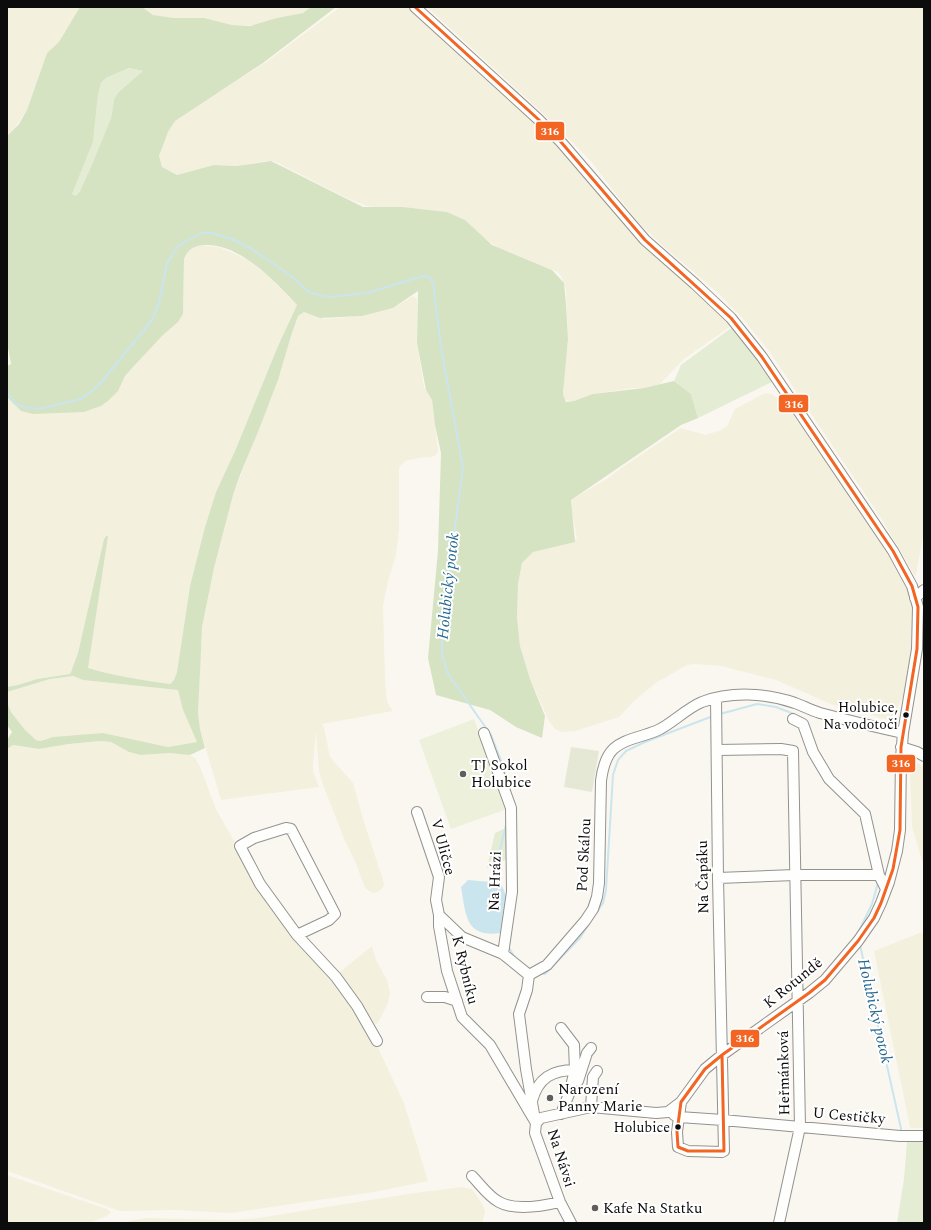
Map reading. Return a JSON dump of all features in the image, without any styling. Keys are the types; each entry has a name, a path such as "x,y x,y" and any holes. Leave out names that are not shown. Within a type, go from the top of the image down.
{"street":[{"name":"K Rotundě","path":"414,7 538,119 561,142 645,240 731,318 762,357 893,551 912,586 916,598 918,607 918,636 901,747 900,830 894,863 886,889 874,918 854,946 825,980 705,1069 681,1102 668,1112"},
{"path":"916,598 924,590"},
{"name":"Pod Skálou","path":"529,975 548,965 567,944 593,909 597,897 599,876 601,780 603,767 606,759 620,743 658,730 702,702 728,695 740,694 794,702 818,712 903,733"},
{"name":"Na Čapáku","path":"679,1117 677,1132 678,1147 688,1152 722,1152 724,1150 716,698"},
{"path":"793,719 803,724 813,752 829,779 866,814 879,875 886,889"},
{"name":"Na Hrázi","path":"484,733 511,808 512,892 504,954"},
{"path":"901,747 924,756"},
{"name":"Heřmánková","path":"717,750 781,749 793,751 800,1127 779,1223"},
{"name":"V Uličce","path":"417,812 439,878 436,900 439,915"},
{"path":"296,934 329,920 335,914 291,829 286,828 254,838 240,846 260,884 296,934 336,977 357,1006 377,1041"},
{"path":"718,878 879,875"},
{"path":"439,915 462,937 504,954 529,975"},
{"name":"K Rybníku","path":"439,915 439,926 448,971 462,1016 490,1045"},
{"name":"Na Návsi","path":"529,975 527,990 519,1014 531,1105 536,1123 535,1133 560,1202 571,1223"},
{"path":"427,997 445,997 456,1000"},
{"name":"Na Návsi","path":"561,1028 574,1045 575,1070 570,1094 562,1114"},
{"name":"Na Návsi","path":"490,1045 536,1123"},
{"name":"Na Návsi","path":"570,1094 577,1085 587,1053 591,1048"},
{"path":"531,1105 540,1082 563,1070 575,1070"},
{"path":"597,1071 593,1077 591,1107 656,1114 668,1112 679,1117 681,1102"},
{"name":"Na Návsi","path":"536,1123 541,1118 591,1107"},
{"name":"U Cestičky","path":"679,1117 900,1136 924,1136"},
{"path":"472,1176 493,1198 504,1204 523,1207 560,1202"}],"shaded area":[{"path":"7,7 80,7 59,42 47,53 27,110 7,136"},
{"path":"142,7 311,7 303,13 277,18 254,25 232,25 204,18 174,18 153,15"},
{"path":"340,7 409,7 548,135 643,245 705,299 726,319 731,326 684,359 659,385 594,394 574,401 568,401 565,399 563,394 568,339 566,290 562,278 558,272 497,247 480,235 465,220 447,212 403,207 380,208 367,206 349,199 274,161 236,166 214,165 177,175 162,167 159,157 161,146 175,121 265,63"},
{"path":"427,7 924,7 924,531 915,576 881,518 769,351 744,320 718,293 662,245 639,223 590,160 550,120"},
{"path":"199,245 219,247 246,259 267,275 297,305 216,492 205,527 190,586 177,672 174,680 170,684 154,682 124,677 87,668 107,536 105,536 78,653 70,674 37,679 7,687 7,397 21,411 91,410 108,401 118,391 125,376 163,335 178,322 183,314 184,259 191,249"},
{"path":"413,296 417,299 417,343 424,387 432,400 438,450 436,455 432,457 405,461 399,468 399,530 396,555 388,581 383,605 387,702 393,711 322,724 330,757 353,783 383,880 384,886 378,892 373,893 366,889 363,883 323,785 319,772 316,731 313,771 319,787 221,800 200,729 198,713 202,627 214,568 233,495 276,385 298,316 304,312 309,312 324,319 362,316 393,308"},
{"path":"765,393 771,394 784,402 881,539 908,589 914,612 912,643 904,695 896,711 891,718 879,718 864,711 833,705 776,680 721,666 695,664 687,665 657,682 635,700 619,717 575,731 561,732 555,729 549,721 530,679 520,646 517,617 518,584 522,563 533,552 577,538 571,508 572,499 607,479 681,428 706,435 721,430 727,426 735,409"},
{"path":"73,676 83,680 179,690 183,710 197,742 168,747 103,733 48,738 39,741 32,738 11,712 7,702 7,692 50,679"},
{"path":"100,741 111,742 141,755 169,753 187,754 195,758 216,809 252,873 334,979 372,1035 404,1103 428,1181 374,1192 231,1213 177,1210 120,1211 7,1171 7,749 13,745 39,749"},
{"path":"916,762 924,767 924,867 912,827 910,775"},
{"path":"922,932 924,938 924,1128 913,1128 910,1127 874,951"},
{"path":"372,946 376,960 387,980 390,993 388,1003 377,1024 375,1024 340,972"},
{"path":"7,1175 107,1209 111,1212 107,1216 89,1223 7,1223"},
{"path":"462,1187 472,1189 483,1205 485,1212 482,1223 119,1223 146,1218 233,1220 258,1218 414,1193"}],"green space":[{"path":"80,7 142,7 153,15 174,18 204,18 232,25 250,26 277,18 303,13 311,7 336,7 263,63 175,121 168,132 159,156 162,167 177,175 214,165 236,166 271,161 363,207 403,207 447,212 465,220 492,245 552,270 564,283 568,339 563,394 566,402 574,401 593,394 644,388 674,381 691,394 698,418 681,425 571,500 575,542 533,552 522,563 518,584 517,617 520,646 530,679 545,716 542,738 516,727 490,710 436,695 428,658 438,551 441,453 435,425 432,400 426,390 417,343 418,291 393,308 362,316 320,318 304,312 298,316 278,380 233,495 214,568 202,627 198,713 205,748 190,755 169,753 141,755 129,752 111,742 100,741 39,749 13,745 7,749 7,740 12,732 7,725 7,702 11,712 25,730 36,740 40,741 53,737 103,733 168,747 197,742 183,710 178,690 83,680 73,676 50,679 7,692 7,687 37,679 70,674 78,653 104,539 106,536 108,536 88,668 118,676 170,684 174,680 177,672 190,586 205,527 216,492 297,305 268,276 244,257 219,246 198,246 190,250 184,259 183,314 178,322 163,335 125,376 118,391 108,401 101,406 84,412 33,414 21,411 7,397 7,366 11,364 7,342 7,136 19,124 27,110 47,53 59,42","holes":["129,68 143,71 118,93 114,100 111,118 80,191 76,196 72,194 93,142 98,95 101,83 106,78"]},
{"path":"129,68 143,71 114,100 111,118 80,191 76,196 72,194 93,142 98,95 101,83 106,78"},
{"path":"734,326 774,381 698,418 691,394 674,381 681,365"},
{"name":"TJ Sokol Holubice","path":"474,719 507,809 451,829 419,740"},
{"path":"571,747 599,751 592,792 564,787"},
{"path":"508,827 510,858 487,868 495,833"},
{"path":"910,1139 924,1139 924,1223 897,1223 904,1179 907,1142"}],"water":[{"path":"468,880 492,882 502,886 507,903 501,933 489,934 480,932 469,922 464,907 461,887"}],"waterway":[{"name":"Holubický potok","path":"7,392 16,404 24,407 39,409 81,399 99,385 152,320 159,303 167,263 178,246 201,233 212,233 232,239 252,249 291,276 310,293 329,297 367,293 423,276 429,277 433,283 442,354 463,467 442,627 442,655 448,674 491,735 502,763 507,783"},
{"name":"Holubický potok","path":"720,714 757,704 776,707 794,714 795,716"},
{"name":"Holubický potok","path":"597,912 603,903 606,890 613,775 618,760 626,751 645,742 713,716"},
{"name":"Holubický potok","path":"492,884 507,821"},
{"name":"Holubický potok","path":"858,933 872,904 878,883"},
{"name":"Holubický potok","path":"541,973 545,974 580,938 590,922"},
{"name":"Holubický potok","path":"860,945 902,1133"},
{"name":"Holubický potok","path":"508,946 515,958"}],"transit line":[{"name":"316","path":"415,7 538,119 561,142 645,240 731,318 762,357 893,551 912,586 918,607 917,649 901,747 900,830 893,869 881,903 874,918 858,941 825,980 705,1069 681,1102 677,1132 678,1147 688,1151 724,1151"},
{"name":"316","path":"722,1055 724,1151"}],"place":[{"name":"Holubice, Na vodotoči","path":"906,715"},
{"name":"TJ Sokol Holubice","path":"463,774"},
{"name":"Narození Panny Marie","path":"550,1098"},
{"name":"Holubice","path":"678,1127"},
{"name":"Kafe Na Statku","path":"595,1208"}]}
